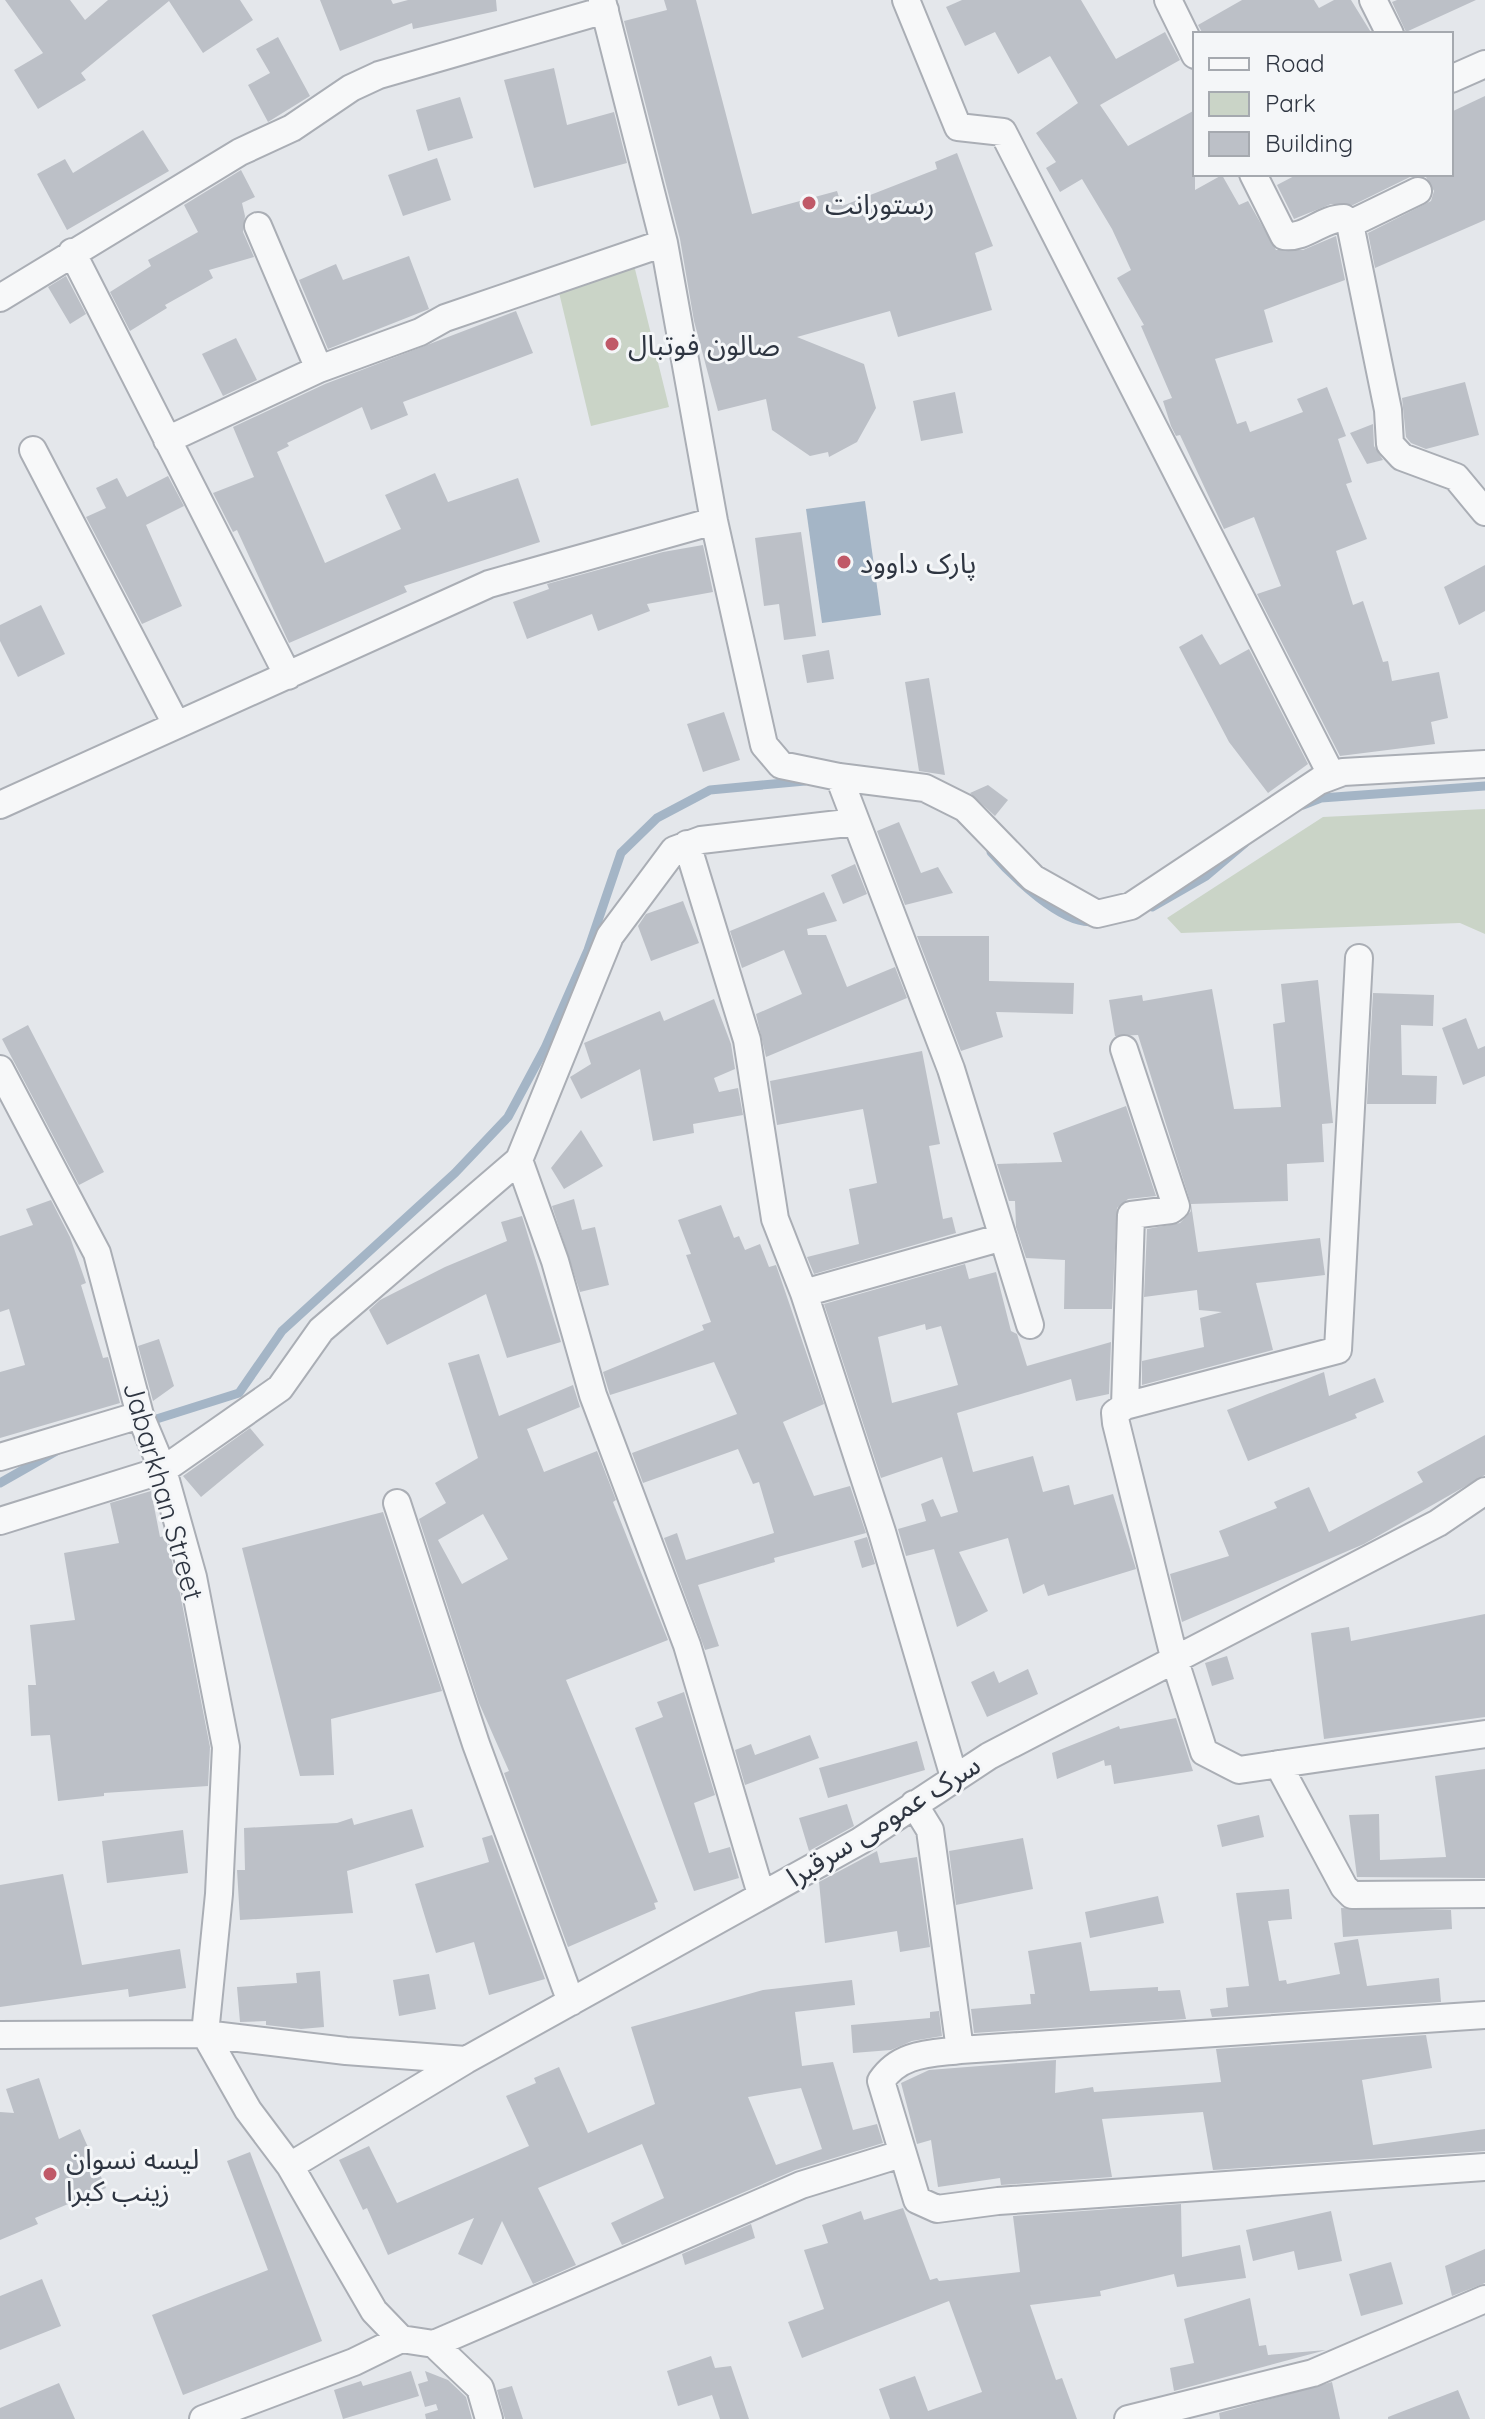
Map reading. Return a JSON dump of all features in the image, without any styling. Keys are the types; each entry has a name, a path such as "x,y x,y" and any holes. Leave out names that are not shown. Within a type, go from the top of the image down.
{"street":[{"path":"906,0 958,127 1003,132 1332,776"},
{"path":"1168,0 1193,51"},
{"path":"1373,0 1389,32"},
{"path":"0,298 240,152 292,128 351,88 379,75 604,5 664,243 714,521 764,745 781,765 839,777 925,788 965,808 1033,878 1097,914 1131,906 1319,781 1343,772 1485,764"},
{"path":"1453,78 1485,64"},
{"path":"1254,176 1284,236 1299,235 1335,218 1344,218 1350,224 1388,410 1390,444 1402,457 1456,477 1485,512"},
{"path":"1350,224 1418,191"},
{"path":"258,226 319,369"},
{"path":"167,440 319,369 420,332 445,318 664,243"},
{"path":"72,252 288,676"},
{"path":"33,450 176,724"},
{"path":"0,805 489,584 714,521"},
{"path":"839,777 951,1069 1030,1325"},
{"path":"0,1521 163,1470 280,1388 321,1330 519,1160 610,936 674,850 687,844 856,822"},
{"path":"687,844 747,1040 775,1219 804,1293 882,1532 954,1777"},
{"path":"1359,958 1338,1350 1125,1406 1115,1413 1116,1423 1175,1661 1204,1752 1239,1770 1485,1734"},
{"path":"1124,1049 1176,1206 1171,1210 1131,1215 1129,1222 1125,1406"},
{"name":"Jabarkhan Street","path":"0,1069 97,1253 140,1415 163,1470 193,1577 226,1747 219,1894 205,2034"},
{"path":"519,1160 555,1261 593,1395 687,1645 761,1894"},
{"path":"804,1293 1003,1237"},
{"path":"0,1457 140,1415"},
{"name":"سرک عمومی سرقبرا","path":"290,2166 466,2060 860,1841 954,1777 1438,1523 1485,1491"},
{"path":"397,1503 476,1744 571,2002"},
{"path":"1278,1764 1344,1887 1352,1895 1485,1894"},
{"path":"914,1804 930,1830 960,2050"},
{"path":"1485,2015 960,2050 921,2055 892,2065 881,2081 917,2200 937,2209 998,2201 1485,2167"},
{"path":"205,2034 248,2110 290,2166 374,2311 401,2339"},
{"path":"0,2035 205,2034 346,2051 466,2060"},
{"path":"203,2419 354,2362 401,2339 434,2344 801,2185 901,2154"},
{"path":"1128,2419 1313,2373 1485,2299"},
{"path":"434,2344 480,2388 489,2419"}],"green space":[{"name":"صالون فوتبال","path":"633,261 669,407 591,426 556,280"},
{"path":"1485,809 1485,934 1460,923 1181,933 1167,918 1323,817"}],"water":[{"name":"پارک داوود","path":"865,501 881,615 822,623 806,509"}],"building":[{"path":"5,0 70,0 85,20 108,0 240,0 253,20 203,53 169,1 81,73 86,80 38,109 14,70 43,53"},
{"path":"320,0 391,0 393,4 408,0 496,0 497,11 413,29 412,23 340,51"},
{"path":"664,0 696,0 752,214 837,191 842,206 937,169 935,162 957,153 993,246 975,253 992,310 898,337 890,311 797,337 864,364 876,408 857,442 829,457 828,452 810,456 772,430 766,399 718,411 694,321 680,239 624,21 667,10"},
{"path":"962,0 1081,0 1116,59 1165,32 1180,60 1100,105 1128,146 1193,111 1195,190 1223,176 1239,205 1248,201 1276,250 1303,250 1336,236 1345,280 1264,310 1273,342 1215,359 1237,424 1246,421 1250,432 1303,412 1297,399 1327,387 1346,436 1338,439 1352,482 1346,484 1367,539 1336,551 1353,605 1363,601 1383,662 1388,661 1392,681 1439,672 1448,718 1431,722 1435,744 1340,756 1257,594 1281,586 1254,517 1224,529 1180,435 1176,436 1171,426 1163,401 1172,398 1141,326 1144,325 1117,278 1131,270 1112,229 1082,179 1060,192 1046,168 1056,162 1036,133 1078,103 1050,56 1018,74 995,32 965,46 946,7"},
{"path":"1242,0 1314,0 1319,8 1334,0 1351,0 1371,32 1202,32 1198,25"},
{"path":"1476,0 1406,32 1392,2"},
{"path":"278,37 310,96 268,122 248,85 270,73 256,49"},
{"path":"554,68 567,125 614,112 627,163 534,188 504,80"},
{"path":"1485,96 1485,220 1375,268 1368,233 1431,201 1434,191 1426,177 1412,176 1453,176 1453,111"},
{"path":"460,97 473,138 428,151 416,110"},
{"path":"143,130 169,171 67,230 37,174 65,159 73,173"},
{"path":"437,158 451,200 403,216 388,175"},
{"path":"241,170 255,197 242,203 245,216 243,232 254,257 209,270 213,278 165,305 167,308 130,331 110,292 151,266 148,260 198,232 184,205"},
{"path":"1294,176 1412,176 1353,205 1331,204 1294,219 1277,185"},
{"path":"409,256 429,309 328,349 299,280 336,264 343,280"},
{"path":"66,276 86,314 70,324 48,287"},
{"path":"516,311 533,353 403,402 408,415 371,430 362,407 287,443 289,446 277,452 325,563 401,529 385,495 435,473 448,502 518,478 540,542 404,586 407,592 289,643 237,530 233,532 213,493 254,477 233,427 325,384"},
{"path":"236,338 257,380 223,396 202,354"},
{"path":"1465,382 1479,435 1426,449 1411,443 1406,437 1402,398"},
{"path":"955,392 963,433 921,441 913,401"},
{"path":"1373,424 1374,446 1383,460 1367,464 1350,433"},
{"path":"168,476 184,506 146,525 182,606 142,624 86,517 106,508 96,488 117,478 127,497"},
{"path":"801,532 816,636 784,640 779,604 764,606 755,538"},
{"path":"703,545 713,592 647,604 650,611 598,631 592,614 527,639 513,602 549,589 547,584 663,552"},
{"path":"1485,565 1485,611 1459,625 1444,587"},
{"path":"41,605 65,654 18,677 0,641 0,625"},
{"path":"1202,634 1220,665 1249,649 1308,764 1268,793 1229,742 1179,647"},
{"path":"829,650 834,679 807,683 802,655"},
{"path":"929,678 945,775 919,771 905,682"},
{"path":"724,712 740,760 703,772 687,724"},
{"path":"988,785 1008,800 995,816 970,793"},
{"path":"899,822 921,873 938,867 953,893 905,905 877,831"},
{"path":"855,864 867,894 843,904 831,875"},
{"path":"824,892 837,921 807,929 808,935 826,935 847,987 895,967 907,998 766,1057 756,1014 802,994 784,950 742,968 730,931"},
{"path":"683,901 699,943 651,961 638,926 646,914"},
{"path":"917,936 989,936 989,981 1074,983 1073,1014 996,1012 1003,1037 961,1051"},
{"path":"1318,980 1333,1123 1322,1124 1324,1162 1287,1164 1288,1201 1191,1204 1138,1035 1115,1036 1109,1000 1142,995 1143,1001 1212,989 1234,1109 1281,1107 1273,1024 1285,1022 1281,984"},
{"path":"1373,993 1434,995 1433,1026 1401,1025 1402,1075 1437,1076 1436,1104 1367,1104"},
{"path":"714,999 731,1044 735,1069 714,1078 719,1092 738,1088 743,1115 693,1124 694,1133 653,1141 640,1069 581,1099 570,1077 591,1064 584,1043 660,1011 664,1021"},
{"path":"1466,1018 1478,1049 1485,1046 1485,1076 1463,1085 1442,1028"},
{"path":"28,1025 104,1172 79,1185 2,1039"},
{"path":"922,1051 940,1144 929,1146 943,1219 952,1217 956,1233 814,1274 807,1257 859,1244 849,1189 877,1183 863,1109 777,1125 770,1081"},
{"path":"1126,1106 1156,1196 1128,1199 1117,1208 1112,1309 1064,1309 1065,1260 1026,1258 1016,1227 1015,1201 1009,1201 997,1164 1062,1162 1053,1133"},
{"path":"581,1130 603,1166 564,1189 551,1168"},
{"path":"574,1199 582,1230 595,1227 609,1285 580,1292 552,1206"},
{"path":"51,1200 70,1237 86,1283 81,1285 103,1358 108,1357 120,1403 0,1438 0,1372 25,1365 9,1309 0,1312 0,1236 33,1225 26,1209"},
{"path":"1191,1204 1198,1252 1320,1238 1325,1275 1256,1283 1273,1350 1142,1385 1142,1361 1204,1347 1200,1318 1222,1312 1199,1310 1197,1290 1144,1297 1147,1229 1180,1223 1191,1211"},
{"path":"721,1205 734,1238 739,1236 745,1250 760,1244 769,1267 776,1265 824,1404 783,1422 814,1496 850,1486 866,1533 774,1558 775,1562 698,1585 719,1646 705,1650 664,1538 677,1533 686,1560 774,1533 759,1482 753,1484 738,1449 643,1483 632,1453 737,1414 714,1362 610,1395 603,1372 704,1330 702,1325 711,1322 686,1255 691,1254 678,1220"},
{"path":"522,1216 561,1342 507,1358 486,1294 387,1345 369,1310 380,1300 445,1267 507,1241 501,1222"},
{"path":"965,1264 969,1279 996,1272 1011,1331 1017,1334 1027,1366 1111,1342 1109,1394 1076,1401 1071,1379 957,1413 973,1472 1033,1456 1043,1492 1069,1485 1074,1505 1113,1494 1136,1569 1048,1596 1044,1584 1023,1594 1008,1538 959,1552 988,1611 957,1627 934,1549 906,1556 898,1529 926,1521 921,1504 933,1499 941,1517 958,1512 942,1457 881,1478 824,1304","holes":["925,1324 926,1330 941,1326 958,1385 892,1403 878,1337"]},
{"path":"159,1339 174,1386 153,1401 138,1346"},
{"path":"479,1354 499,1416 573,1385 580,1407 527,1429 544,1472 597,1451 616,1500 613,1502 668,1640 566,1680 658,1902 654,1903 656,1909 568,1947 504,1773 509,1771 479,1703 419,1519 446,1503 435,1483 478,1458 448,1363","holes":["483,1514 508,1559 462,1584 438,1540"]},
{"path":"1324,1372 1329,1396 1375,1378 1384,1402 1355,1414 1357,1418 1248,1461 1227,1410"},
{"path":"250,1428 264,1445 201,1497 183,1476"},
{"path":"1485,1435 1485,1475 1364,1544 1182,1622 1170,1574 1229,1556 1219,1531 1277,1508 1274,1502 1309,1487 1329,1532 1423,1482 1417,1472"},
{"path":"151,1491 160,1537 165,1536 178,1583 210,1747 208,1786 104,1793 104,1796 58,1801 50,1735 31,1736 28,1685 36,1685 30,1625 75,1620 64,1553 119,1543 110,1503"},
{"path":"383,1512 442,1691 331,1719 334,1775 300,1776 242,1548"},
{"path":"867,1537 875,1564 862,1568 854,1541"},
{"path":"1485,1614 1485,1717 1324,1739 1311,1633 1349,1627 1351,1641"},
{"path":"1227,1656 1234,1679 1212,1686 1205,1663"},
{"path":"1028,1669 1038,1694 987,1717 971,1682 994,1671 999,1683"},
{"path":"684,1692 715,1795 694,1803 709,1853 730,1847 739,1878 694,1891 635,1728 663,1717 657,1702"},
{"path":"1176,1718 1193,1771 1114,1784 1111,1765 1105,1766 1104,1760 1057,1779 1052,1753 1119,1726 1120,1729"},
{"path":"810,1735 819,1758 745,1785 735,1750 751,1744 755,1755"},
{"path":"917,1741 925,1770 828,1798 819,1768"},
{"path":"1485,1769 1485,1878 1357,1877 1349,1815 1379,1814 1380,1860 1446,1857 1435,1776"},
{"path":"847,1804 854,1826 809,1851 799,1818"},
{"path":"412,1809 424,1847 347,1871 353,1913 240,1920 237,1870 245,1870 244,1828 337,1823 352,1818 354,1825"},
{"path":"1259,1815 1264,1837 1222,1847 1217,1825"},
{"path":"183,1830 188,1873 107,1883 102,1841"},
{"path":"492,1835 545,1979 489,1995 474,1942 436,1953 415,1884 489,1862 482,1838"},
{"path":"1023,1838 1033,1889 956,1905 949,1851"},
{"path":"877,1851 880,1863 917,1857 930,1947 900,1952 897,1931 825,1943 819,1882"},
{"path":"63,1874 82,1965 180,1949 186,1988 129,1997 128,1989 0,2007 0,1885"},
{"path":"1289,1889 1292,1919 1268,1921 1279,1981 1286,1980 1287,1984 1340,1974 1334,1943 1358,1939 1367,1986 1439,1978 1441,2002 1212,2017 1210,2009 1228,2007 1226,1988 1249,1986 1236,1893"},
{"path":"1158,1896 1164,1923 1090,1938 1085,1912"},
{"path":"1341,1908 1451,1910 1452,1929 1343,1937"},
{"path":"1081,1942 1090,1991 1158,1987 1158,1991 1180,1990 1186,2019 974,2033 971,2009 1031,2004 1030,1994 1035,1994 1028,1951"},
{"path":"320,1971 324,2027 301,2029 266,2025 266,2021 240,2022 237,1987 297,1983 296,1973"},
{"path":"429,1974 436,2009 399,2016 393,1980"},
{"path":"852,1980 855,2005 795,2012 802,2066 833,2062 853,2130 877,2124 883,2143 795,2170 622,2245 611,2223 664,2198 642,2144 538,2188 576,2265 533,2284 502,2221 482,2265 458,2254 474,2218 388,2255 367,2208 363,2210 339,2160 369,2146 397,2203 529,2146 506,2096 536,2083 534,2078 559,2067 588,2133 655,2104 631,2027 763,1990","holes":["801,2088 822,2149 776,2165 748,2097"]},
{"path":"939,2011 942,2036 912,2041 891,2050 853,2053 851,2025 930,2018 930,2012"},
{"path":"1426,2035 1432,2068 1362,2080 1373,2145 1485,2129 1485,2151 1213,2170 1203,2112 1102,2119 1112,2177 1001,2185 1000,2178 938,2187 931,2140 917,2144 901,2083 929,2070 1056,2060 1055,2093 1093,2087 1094,2092 1221,2082 1216,2049"},
{"name":"لیسه نسوان زینب کبرا","path":"39,2078 59,2139 80,2129 106,2188 35,2218 38,2224 0,2240 0,2112 14,2113 6,2089"},
{"path":"250,2152 322,2341 183,2395 152,2315 268,2270 227,2161"},
{"path":"1181,2204 1182,2257 1240,2245 1246,2278 1177,2287 1174,2274 1100,2291 1101,2296 1030,2305 1056,2380 1062,2378 1077,2419 890,2419 879,2389 915,2376 928,2411 982,2392 949,2301 802,2358 788,2322 824,2309 804,2250 828,2243 822,2225 861,2211 864,2220 903,2208 930,2280 937,2278 939,2281 1020,2272 1013,2216"},
{"path":"1331,2211 1342,2261 1298,2270 1294,2251 1253,2261 1246,2230"},
{"path":"751,2224 755,2238 685,2265 682,2254"},
{"path":"1485,2249 1485,2283 1452,2296 1445,2266"},
{"path":"1391,2262 1403,2304 1361,2316 1349,2274"},
{"path":"42,2279 61,2326 0,2350 0,2296"},
{"path":"1250,2298 1259,2346 1266,2345 1268,2355 1326,2350 1174,2391 1170,2368 1194,2363 1184,2319"},
{"path":"711,2356 715,2368 731,2366 749,2419 720,2419 712,2395 678,2406 667,2371"},
{"path":"411,2371 419,2396 343,2419 334,2390 361,2381 363,2386"},
{"path":"425,2371 448,2380 466,2397 472,2419 426,2419 425,2414 438,2410 436,2404 425,2407 418,2384 428,2381"},
{"path":"1332,2382 1340,2419 1220,2419 1219,2413"},
{"path":"59,2383 75,2419 0,2419 0,2408"},
{"path":"512,2386 523,2419 505,2419 497,2390"},
{"path":"1458,2390 1470,2419 1388,2419 1388,2417"}],"waterway":[{"path":"147,1422 239,1393 282,1331 455,1173 508,1117 545,1048 588,950 621,853 657,818 710,790 805,781"},
{"path":"1303,805 1321,798 1485,786"},
{"path":"1152,907 1206,876 1245,843"},
{"path":"991,852 1053,908 1082,921 1095,921"},
{"path":"0,1483 58,1450"}],"place":[{"name":"رستورانت","path":"809,203"},
{"name":"صالون فوتبال","path":"612,344"},
{"name":"پارک داوود","path":"844,562"},
{"name":"لیسه نسوان زینب کبرا","path":"50,2174"}]}
